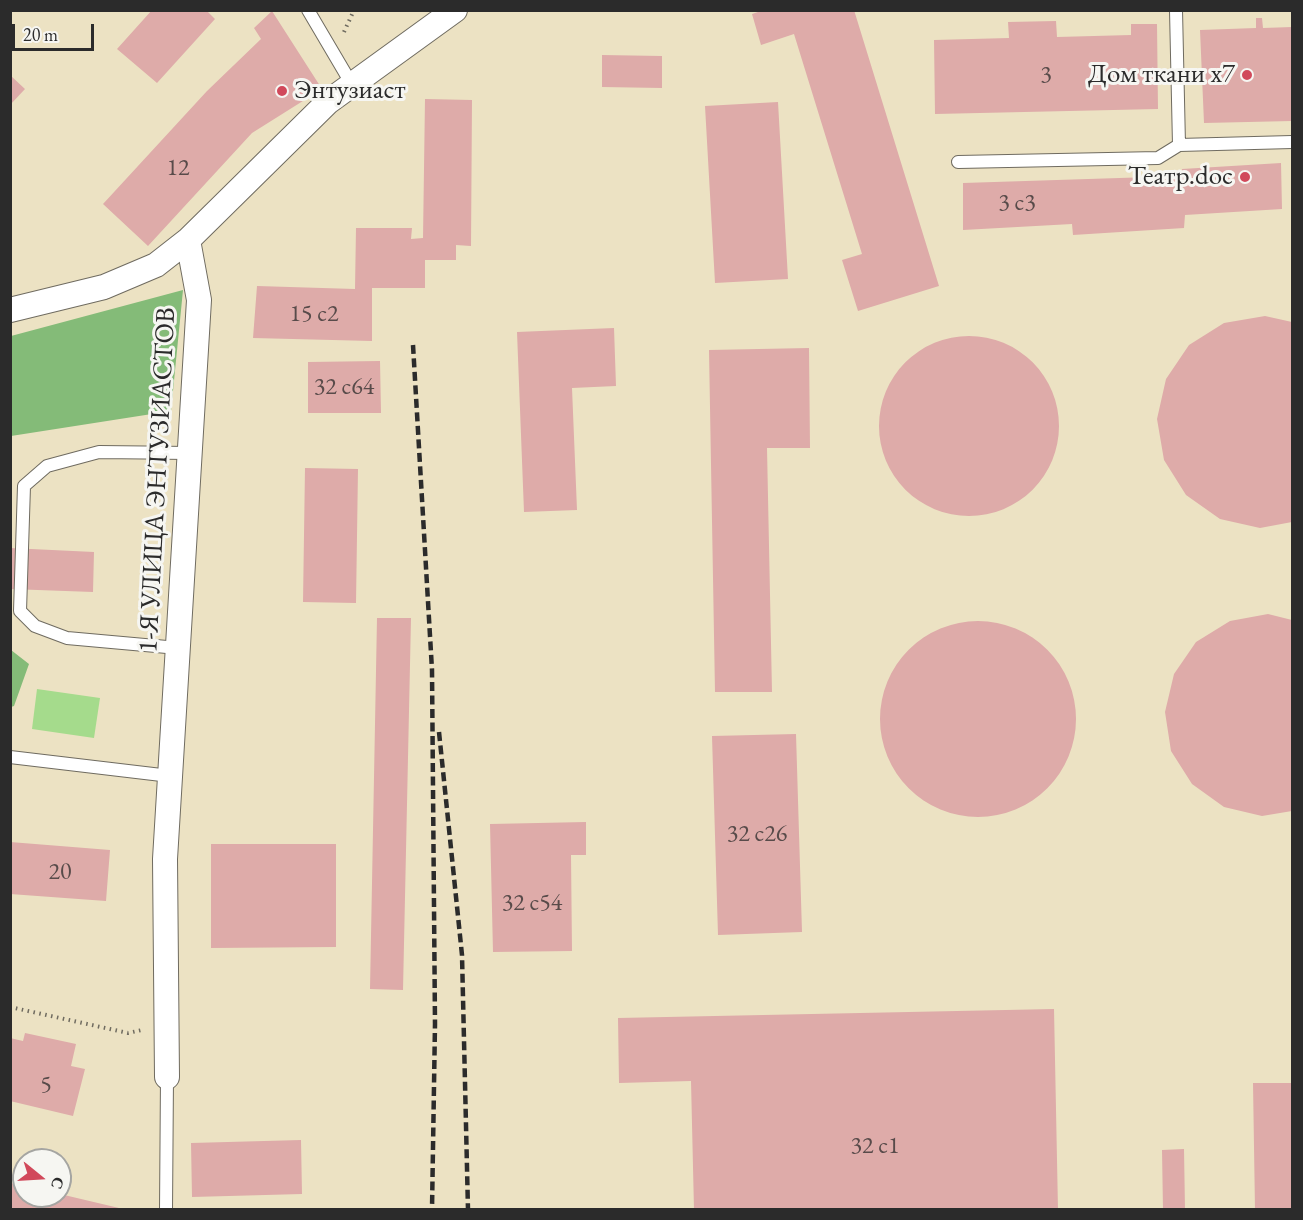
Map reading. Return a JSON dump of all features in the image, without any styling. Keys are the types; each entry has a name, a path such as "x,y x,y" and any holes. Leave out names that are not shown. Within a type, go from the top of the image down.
{"street":[{"path":"10,310 104,286 156,264 188,240 328,102 454,10"},
{"name":"1-Я УЛИЦА ЭНТУЗИАСТОВ","path":"167,1077 165,859 199,300 188,240"}],"lane":[{"path":"308,10 351,83"},
{"path":"1176,10 1179,145"},
{"path":"958,162 1158,158 1179,145 1293,142"},
{"path":"178,648 67,638 35,626 20,611 24,486 47,466 99,452 190,453"},
{"path":"10,756 170,776"},
{"path":"166,1209 167,1077"}],"path":[{"path":"10,1007 128,1033 166,1025"}],"green space":[{"path":"183,290 171,411 11,436 11,336"},
{"path":"11,650 29,664 14,706 11,707"},
{"path":"37,689 100,698 94,738 32,729"}],"building":[{"path":"152,10 206,10 215,19 157,83 117,49"},
{"path":"764,10 854,10 939,286 858,311 842,260 862,254 794,34 761,45 752,14"},
{"path":"272,11 322,89 252,133 148,246 103,204 207,91 261,39 254,28"},
{"name":"Дом ткани x7","path":"1256,18 1262,18 1263,28 1292,27 1292,121 1204,123 1200,30 1256,28"},
{"path":"1056,21 1057,37 1131,35 1131,24 1157,24 1158,109 935,114 934,40 1009,38 1008,22"},
{"path":"602,55 662,56 662,88 602,87"},
{"path":"10,75 25,89 10,105"},
{"path":"425,99 472,100 471,246 456,245 456,260 425,260 425,288 372,288 372,341 253,338 257,286 355,289 356,228 412,228 411,239 423,238"},
{"path":"778,102 788,279 715,283 705,106"},
{"path":"1281,163 1282,209 1185,215 1184,228 1073,235 1072,224 963,230 963,183 1182,176 1182,169"},
{"path":"1265,316 1292,322 1292,522 1260,528 1220,519 1186,495 1164,460 1157,419 1166,379 1189,345 1224,323"},
{"path":"614,328 616,386 572,388 577,510 524,512 517,332"},
{"path":"969,336 1003,343 1019,351 1033,362 1044,376 1052,392 1059,426 1052,460 1044,476 1033,490 1019,501 1003,509 969,516 935,509 919,501 905,490 894,476 886,460 879,426 886,392 894,376 905,362 919,351 935,343"},
{"path":"809,348 810,448 767,448 772,692 715,692 709,350"},
{"path":"380,361 381,413 308,413 308,362"},
{"path":"305,468 358,469 356,603 303,602"},
{"path":"10,548 94,552 93,592 10,589"},
{"path":"1268,614 1292,620 1292,811 1262,816 1224,807 1192,784 1171,751 1165,712 1174,674 1196,642 1230,621"},
{"path":"377,618 411,618 403,990 370,989"},
{"path":"978,621 1006,625 1024,633 1040,643 1054,657 1072,691 1076,719 1072,747 1064,765 1054,781 1040,795 1006,813 978,817 950,813 932,805 916,795 902,781 884,747 880,719 884,691 892,673 902,657 916,643 950,625"},
{"path":"796,734 802,932 718,935 712,736"},
{"path":"586,822 586,855 571,855 572,951 493,952 490,824"},
{"path":"10,842 110,850 106,901 10,894"},
{"path":"211,844 336,844 336,947 211,948"},
{"path":"1054,1009 1058,1210 694,1210 691,1081 619,1083 618,1018"},
{"path":"25,1033 76,1044 71,1066 85,1069 73,1116 10,1101 10,1038 23,1041"},
{"path":"1253,1083 1292,1083 1292,1210 1255,1210"},
{"path":"301,1140 302,1194 192,1197 191,1143"},
{"path":"1184,1149 1185,1210 1163,1210 1162,1150"},
{"path":"10,1183 12,1183 12,1208 72,1208 72,1197 119,1208 118,1210 10,1210"}],"railway":[{"path":"413,345 432,670 435,1024 432,1210"},
{"path":"439,732 462,955 468,1210"}],"place":[{"name":"Дом ткани x7","path":"1247,75"},
{"name":"Энтузиаст","path":"282,91"},
{"name":"Театр.doc","path":"1245,177"}]}
